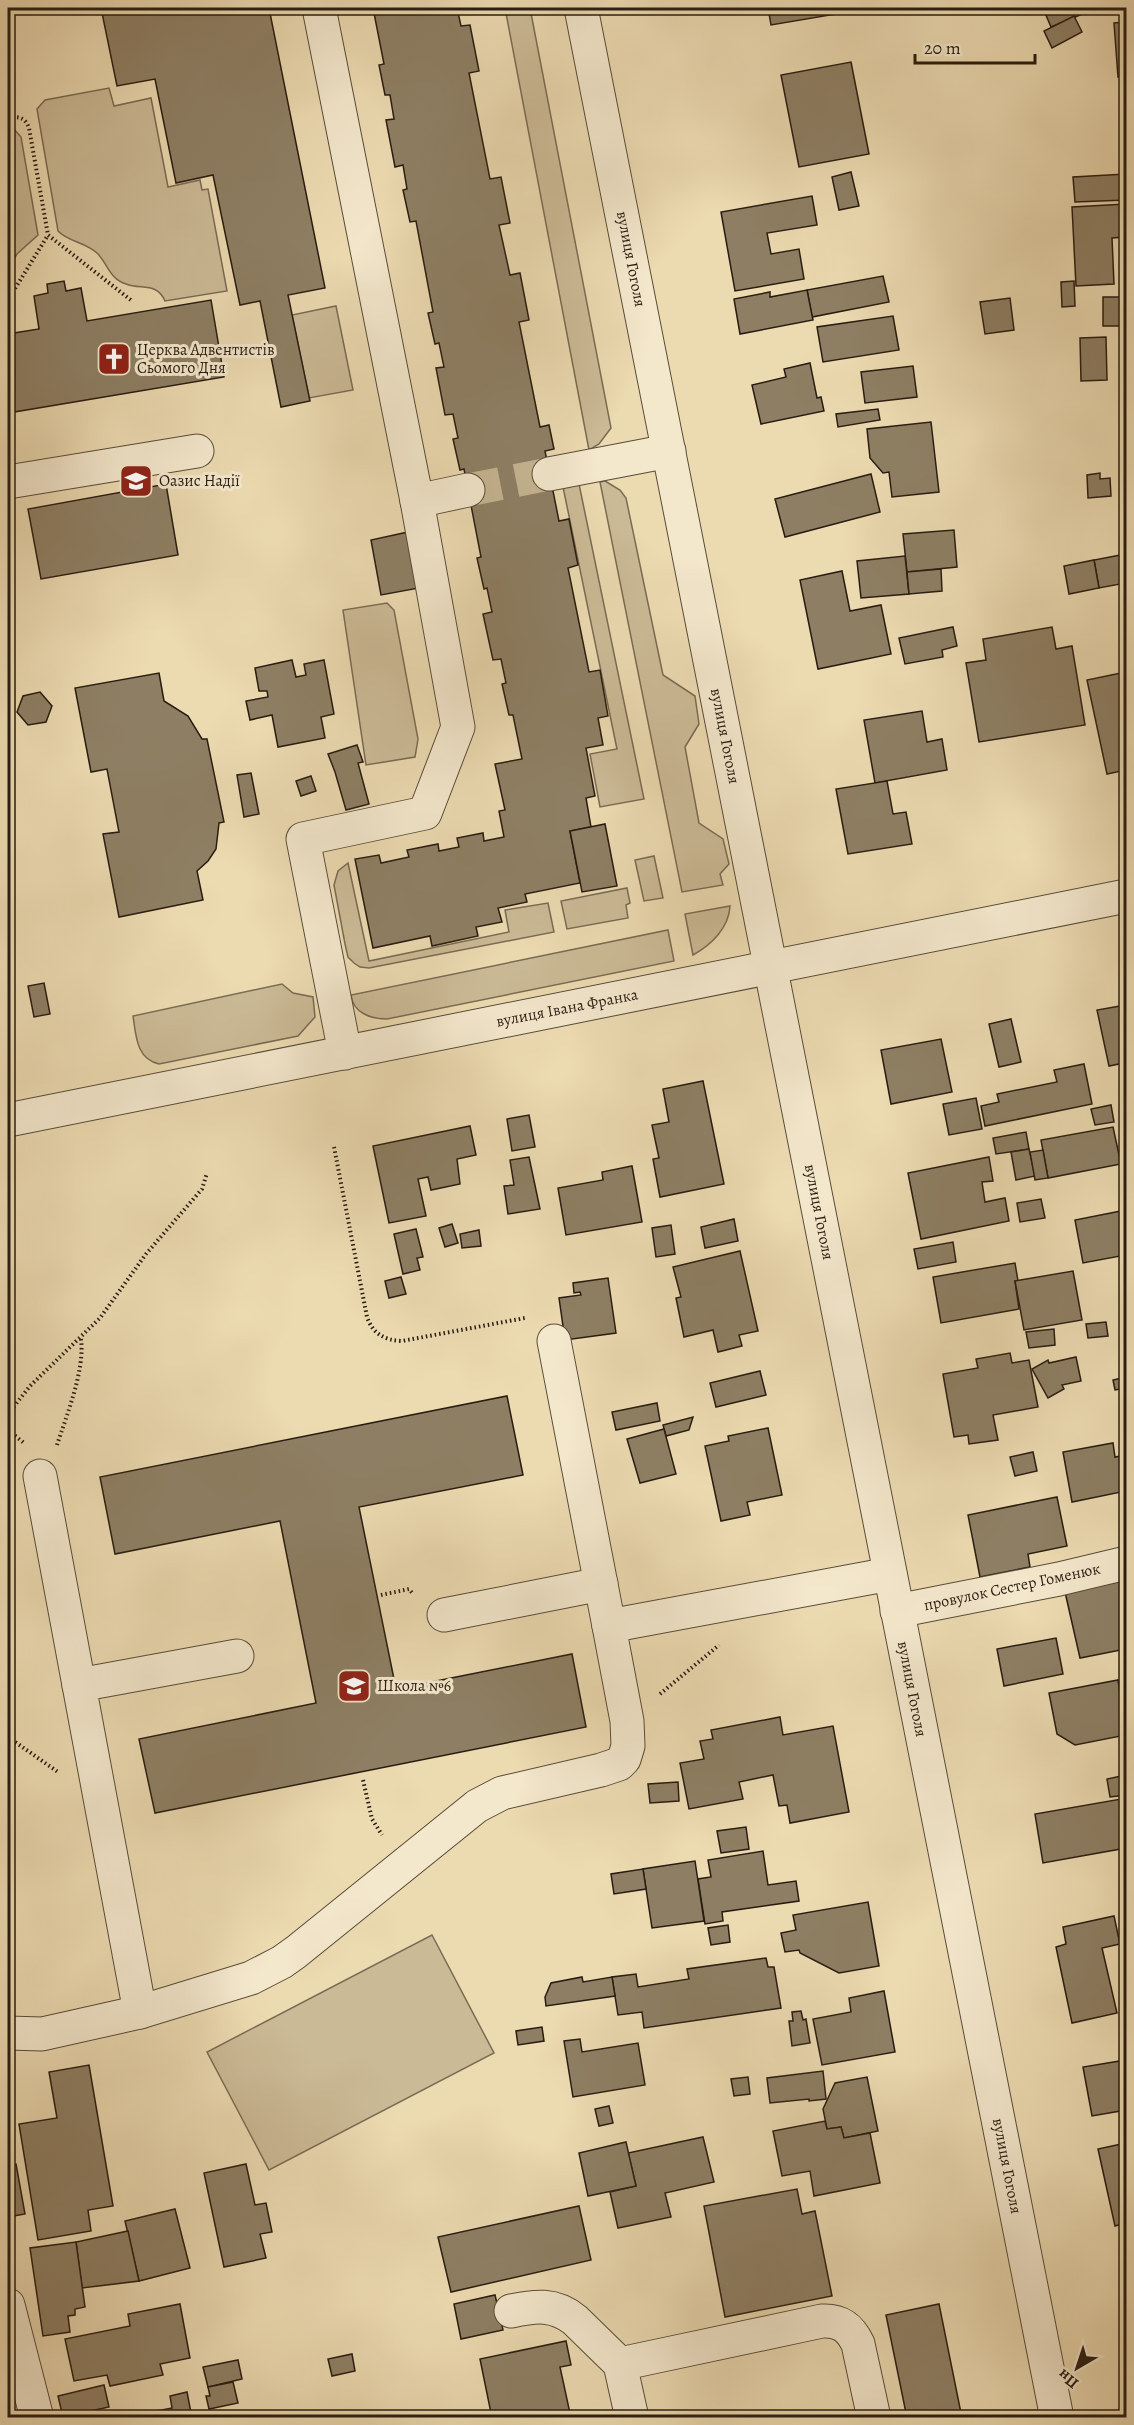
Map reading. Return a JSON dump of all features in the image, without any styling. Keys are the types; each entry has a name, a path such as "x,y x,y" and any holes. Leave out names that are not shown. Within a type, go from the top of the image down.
{"street":[{"path":"319,8 417,501 458,727 425,813 303,839 345,1053"},
{"name":"вулиця Гоголя","path":"581,8 1057,2418"},
{"path":"8,482 197,451"},
{"path":"549,474 669,451"},
{"path":"417,501 468,490"},
{"name":"вулиця Івана Франка","path":"8,1120 1126,896"},
{"path":"8,2033 42,2034 140,2012 251,1978 282,1962 490,1798 502,1792 619,1764 627,1753 627,1721 554,1341"},
{"path":"40,1476 140,2012"},
{"name":"провулок Сестер Гоменюк","path":"897,1611 1059,1579 1126,1563"},
{"path":"609,1626 890,1574"},
{"path":"444,1615 601,1584"},
{"path":"79,1685 237,1656"},
{"path":"8,2305 37,2418"},
{"path":"511,2311 541,2306 560,2309 575,2320 620,2364 632,2418"},
{"path":"620,2364 833,2320 844,2325 853,2333 858,2344 874,2418"}],"path":[{"path":"8,118 18,117 27,123 48,235 132,301"},
{"path":"8,300 48,235"},
{"path":"334,1148 367,1317 371,1328 380,1336 402,1341 519,1318 531,1318 542,1322 550,1331 554,1341"},
{"path":"8,1414 14,1405 100,1318 146,1254 202,1189 207,1173"},
{"path":"40,1476 54,1454 67,1414 81,1356 81,1338"},
{"path":"8,1396 14,1405"},
{"path":"381,1595 395,1592"},
{"path":"627,1721 722,1642"},
{"path":"363,1780 367,1799"}],"shaded area":[{"path":"505,8 530,8 611,428 599,444 589,450"},
{"path":"109,88 114,106 151,98 168,187 200,180 202,190 208,189 227,291 165,301 158,291 132,286 116,279 98,254 58,231 37,109 45,100"},
{"path":"8,127 13,128 21,137 38,235 17,254 8,269"},
{"path":"336,306 353,390 309,398 292,315"},
{"path":"605,481 620,490 626,498 663,675 695,696 699,724 685,747 699,823 723,839 729,864 720,874 723,885 682,892 600,482"},
{"path":"579,484 644,799 600,807 590,754 617,749 563,487"},
{"path":"387,603 394,610 418,739 415,757 366,765 343,610"},
{"path":"654,856 663,898 644,901 635,860"},
{"path":"348,863 369,961 509,932 505,910 548,903 554,932 369,968 360,967 348,957 334,885 338,871"},
{"path":"627,888 630,903 626,905 628,918 567,929 561,901"},
{"path":"730,906 723,929 693,955 685,914"},
{"path":"668,930 674,961 387,1019 364,1014 352,1001 351,995"},
{"path":"282,984 293,993 313,997 315,1017 298,1036 159,1064 151,1061 141,1052 136,1038 133,1016"},
{"path":"432,1935 494,2053 269,2170 207,2052"}],"building":[{"path":"101,8 269,8 325,288 288,295 310,401 281,407 260,301 240,305 213,175 176,183 155,79 117,86"},
{"path":"373,8 457,8 461,26 470,25 479,71 469,73 490,179 501,177 510,223 499,225 510,275 520,273 529,320 519,322 540,427 549,425 554,449 545,451 559,521 569,519 578,565 568,568 589,672 600,670 608,716 598,718 603,745 586,748 595,796 586,798 591,827 570,831 580,883 525,894 527,902 498,908 502,922 476,927 478,936 432,946 430,936 373,948 355,859 379,855 381,863 409,857 407,850 438,844 439,851 459,847 457,838 483,833 484,841 504,837 499,811 505,810 495,764 522,759 513,715 509,715 502,684 506,683 501,659 493,660 483,614 492,612 477,558 481,557 464,469 460,470 453,439 458,438 453,414 445,415 436,368 444,367 439,343 435,344 428,313 433,312 416,221 410,222 403,190 407,189 403,165 395,167 386,120 394,119 390,95 385,95 379,65 384,64"},
{"path":"768,8 853,8 854,11 771,25"},
{"path":"1043,8 1097,8 1051,27"},
{"path":"1074,16 1082,32 1052,48 1044,31"},
{"path":"1126,22 1126,77 1118,77 1114,23"},
{"path":"851,62 869,154 799,167 781,75"},
{"path":"851,172 859,206 839,210 832,177"},
{"path":"1126,174 1126,200 1075,202 1073,177"},
{"path":"812,196 817,225 767,233 771,254 799,249 804,279 735,291 721,212"},
{"path":"1126,204 1126,237 1112,238 1114,284 1076,286 1072,207"},
{"path":"883,276 889,302 812,317 807,290"},
{"name":"Церква Адвентистів Сьомого Дня","path":"64,281 66,291 81,288 87,321 211,300 224,377 8,413 8,334 39,329 34,296 48,293 47,284"},
{"path":"1074,281 1075,306 1062,307 1061,282"},
{"path":"807,290 813,320 740,334 734,299 770,292 770,297"},
{"path":"1103,297 1121,297 1121,326 1103,326"},
{"path":"1010,298 1014,330 985,334 980,302"},
{"path":"893,316 899,350 823,362 817,327"},
{"path":"1106,337 1107,380 1081,381 1080,338"},
{"path":"810,363 817,398 821,397 824,411 761,424 752,385 786,377 784,369"},
{"path":"913,366 917,397 865,403 861,372"},
{"path":"878,409 880,420 838,427 836,414"},
{"path":"931,422 939,492 892,497 889,472 883,473 870,458 867,429"},
{"path":"1100,473 1100,479 1110,478 1111,496 1088,498 1087,475"},
{"path":"871,474 880,512 785,537 775,499"},
{"path":"166,484 178,555 41,579 28,509"},
{"path":"954,530 957,567 907,572 903,534"},
{"path":"408,532 419,588 381,595 371,540"},
{"path":"1126,554 1126,583 1099,588 1094,560"},
{"path":"905,556 909,594 861,598 857,561"},
{"path":"1094,560 1099,588 1069,594 1064,566"},
{"path":"941,569 942,591 909,594 907,572"},
{"path":"842,571 850,611 881,605 891,654 818,669 800,580"},
{"path":"953,627 957,646 942,650 943,657 905,664 899,638"},
{"path":"1052,627 1056,649 1072,646 1085,725 979,742 966,663 986,660 983,639"},
{"path":"292,660 296,677 306,675 304,664 324,660 334,714 321,717 325,738 278,747 272,715 250,720 246,701 268,697 267,691 259,691 255,668"},
{"path":"1126,672 1126,770 1107,774 1087,680"},
{"path":"159,673 164,701 188,716 202,739 207,739 224,822 219,823 216,849 197,871 203,900 119,917 103,834 119,832 107,769 91,772 75,688"},
{"path":"40,692 52,706 46,722 28,725 17,712 23,696"},
{"path":"922,711 927,742 942,739 947,770 875,783 864,720"},
{"path":"357,745 363,762 358,763 369,804 346,810 328,754"},
{"path":"251,773 259,814 244,817 237,775"},
{"path":"311,776 316,791 301,796 296,781"},
{"path":"887,781 893,814 906,812 912,844 848,854 836,789"},
{"path":"605,824 617,886 582,892 570,831"},
{"path":"44,983 50,1014 34,1017 28,986"},
{"path":"1126,1005 1126,1075 1124,1063 1109,1066 1097,1010"},
{"path":"1011,1019 1021,1062 999,1067 989,1024"},
{"path":"941,1039 952,1092 891,1104 881,1050"},
{"path":"1084,1064 1092,1104 985,1126 981,1106 999,1102 997,1094 1057,1082 1054,1070"},
{"path":"703,1081 724,1184 660,1197 653,1159 659,1158 652,1125 669,1122 663,1089"},
{"path":"976,1098 982,1129 949,1135 943,1104"},
{"path":"1111,1105 1114,1122 1095,1125 1091,1109"},
{"path":"529,1115 535,1147 512,1151 507,1119"},
{"path":"470,1126 476,1155 457,1159 460,1184 431,1190 428,1177 418,1179 426,1216 389,1223 373,1146"},
{"path":"1113,1127 1121,1164 1048,1178 1041,1140"},
{"path":"1026,1132 1029,1149 996,1154 993,1138"},
{"path":"1029,1149 1035,1176 1016,1180 1011,1152"},
{"path":"1043,1150 1048,1178 1035,1180 1030,1152"},
{"path":"529,1157 540,1209 508,1214 504,1186 514,1185 510,1160"},
{"path":"989,1157 993,1181 982,1182 985,1202 1005,1198 1009,1221 921,1239 908,1173"},
{"path":"632,1166 642,1222 566,1235 558,1188 603,1180 602,1172"},
{"path":"1041,1199 1045,1218 1020,1222 1017,1203"},
{"path":"1126,1210 1126,1255 1083,1263 1075,1220"},
{"path":"734,1219 738,1241 705,1248 701,1227"},
{"path":"452,1224 458,1243 445,1247 439,1228"},
{"path":"671,1225 675,1254 656,1257 652,1228"},
{"path":"416,1229 423,1257 417,1258 420,1270 403,1274 394,1234"},
{"path":"479,1230 481,1246 462,1248 460,1234"},
{"path":"953,1242 956,1262 918,1269 914,1249"},
{"path":"740,1251 758,1331 739,1335 742,1346 718,1352 713,1330 684,1337 676,1298 681,1297 673,1267"},
{"path":"1015,1263 1019,1309 941,1323 933,1277"},
{"path":"1073,1271 1082,1320 1024,1330 1015,1281"},
{"path":"401,1277 406,1294 389,1298 385,1281"},
{"path":"608,1278 616,1333 565,1340 559,1298 581,1295 580,1292 574,1293 573,1283"},
{"path":"1106,1322 1108,1336 1088,1338 1086,1324"},
{"path":"1054,1329 1055,1345 1029,1348 1026,1332"},
{"path":"1010,1353 1012,1363 1029,1360 1038,1407 993,1415 998,1440 969,1444 968,1435 954,1437 943,1374 978,1368 976,1359"},
{"path":"1076,1357 1081,1381 1062,1385 1064,1389 1048,1398 1032,1369 1048,1360 1049,1363"},
{"path":"760,1371 766,1395 716,1407 710,1383"},
{"path":"1126,1377 1126,1388 1115,1390 1113,1380"},
{"path":"507,1396 523,1475 359,1507 396,1689 572,1654 586,1727 155,1813 139,1739 316,1703 280,1521 115,1554 100,1477"},
{"path":"657,1403 660,1421 616,1430 612,1412"},
{"path":"693,1417 689,1430 666,1436 663,1425"},
{"path":"768,1428 782,1495 747,1502 750,1515 721,1521 705,1446 729,1441 728,1436"},
{"path":"664,1429 676,1474 640,1483 627,1439"},
{"path":"1113,1443 1115,1457 1126,1455 1126,1491 1072,1502 1063,1452"},
{"path":"1033,1452 1037,1471 1015,1476 1010,1457"},
{"path":"1057,1497 1067,1546 1028,1554 1030,1567 980,1577 968,1515"},
{"path":"1126,1497 1126,1532 1120,1498"},
{"path":"1122,1581 1126,1600 1126,1649 1080,1658 1065,1592"},
{"path":"1056,1638 1063,1674 1004,1686 997,1649"},
{"path":"1118,1680 1126,1735 1075,1745 1057,1734 1049,1693"},
{"path":"780,1717 783,1735 833,1726 849,1812 790,1823 787,1805 779,1806 773,1775 739,1782 743,1799 689,1809 680,1763 704,1759 700,1741 713,1739 711,1730"},
{"path":"1126,1775 1126,1795 1110,1797 1107,1779"},
{"path":"678,1782 679,1801 650,1803 648,1784"},
{"path":"1121,1799 1126,1830 1126,1848 1043,1863 1035,1814"},
{"path":"746,1827 749,1849 721,1853 717,1831"},
{"path":"763,1851 768,1885 796,1881 799,1901 722,1912 723,1921 705,1924 698,1879 711,1877 708,1860"},
{"path":"695,1861 704,1921 652,1928 643,1869"},
{"path":"643,1869 646,1889 614,1894 611,1874"},
{"path":"868,1902 879,1966 839,1973 800,1953 799,1950 785,1952 781,1933 796,1930 793,1915"},
{"path":"1114,1916 1120,1944 1102,1948 1117,2013 1072,2023 1056,1947 1066,1944 1063,1927"},
{"path":"728,1925 730,1942 711,1945 708,1928"},
{"path":"766,1958 768,1967 774,1967 781,2008 644,2028 642,2012 618,2015 612,1977 636,1974 638,1987 689,1979 687,1969"},
{"path":"582,1977 583,1982 612,1977 615,1996 546,2006 545,1997 551,1983"},
{"path":"884,1991 895,2052 822,2065 813,2019 851,2012 849,1998"},
{"path":"801,2011 803,2020 806,2019 810,2043 792,2046 789,2021 793,2021 792,2012"},
{"path":"542,2027 544,2041 518,2045 516,2031"},
{"path":"580,2039 582,2052 638,2043 645,2085 573,2097 564,2041"},
{"path":"1126,2060 1126,2110 1092,2116 1083,2067"},
{"path":"89,2065 113,2206 88,2210 91,2231 38,2240 19,2124 57,2118 49,2072"},
{"path":"823,2071 826,2099 770,2103 767,2078"},
{"path":"748,2077 750,2094 734,2096 731,2079"},
{"path":"867,2077 878,2131 844,2138 841,2127 827,2129 823,2109 835,2083"},
{"path":"609,2106 613,2123 599,2126 595,2109"},
{"path":"825,2121 827,2129 841,2127 844,2138 870,2133 880,2183 814,2196 810,2171 782,2176 773,2131"},
{"path":"703,2137 714,2182 665,2193 671,2217 618,2228 610,2192 636,2186 628,2153"},
{"path":"626,2142 636,2186 588,2196 579,2153"},
{"path":"1126,2143 1126,2233 1124,2233 1122,2224 1115,2226 1098,2149"},
{"path":"16,2164 25,2214 8,2217 8,2165"},
{"path":"246,2164 255,2205 266,2203 272,2232 260,2234 266,2258 224,2267 204,2173"},
{"path":"797,2189 802,2214 815,2211 832,2296 725,2317 704,2206"},
{"path":"579,2206 591,2260 451,2292 438,2237"},
{"path":"175,2209 190,2268 139,2281 125,2221"},
{"path":"128,2231 139,2281 82,2288 76,2242"},
{"path":"76,2242 85,2307 75,2309 75,2315 68,2316 70,2332 43,2336 30,2248"},
{"path":"495,2295 503,2330 461,2339 454,2304"},
{"path":"180,2304 190,2358 160,2364 163,2375 110,2386 107,2375 74,2381 65,2339 130,2326 128,2314"},
{"path":"939,2304 962,2418 907,2418 886,2315"},
{"path":"566,2341 571,2365 560,2367 571,2418 492,2418 480,2359"},
{"path":"352,2354 355,2371 332,2376 328,2359"},
{"path":"238,2360 242,2379 208,2387 203,2367"},
{"path":"233,2382 238,2403 209,2409 206,2396 210,2396 208,2387"},
{"path":"104,2385 109,2407 63,2417 58,2396"},
{"path":"187,2392 192,2418 121,2418 172,2408 170,2396"}],"tunnel":[{"path":"468,490 549,474"}],"place":[{"name":"Церква Адвентистів Сьомого Дня","path":"114,359"},
{"name":"Оазис Надії","path":"136,481"},
{"name":"Школа №6","path":"354,1686"}]}
